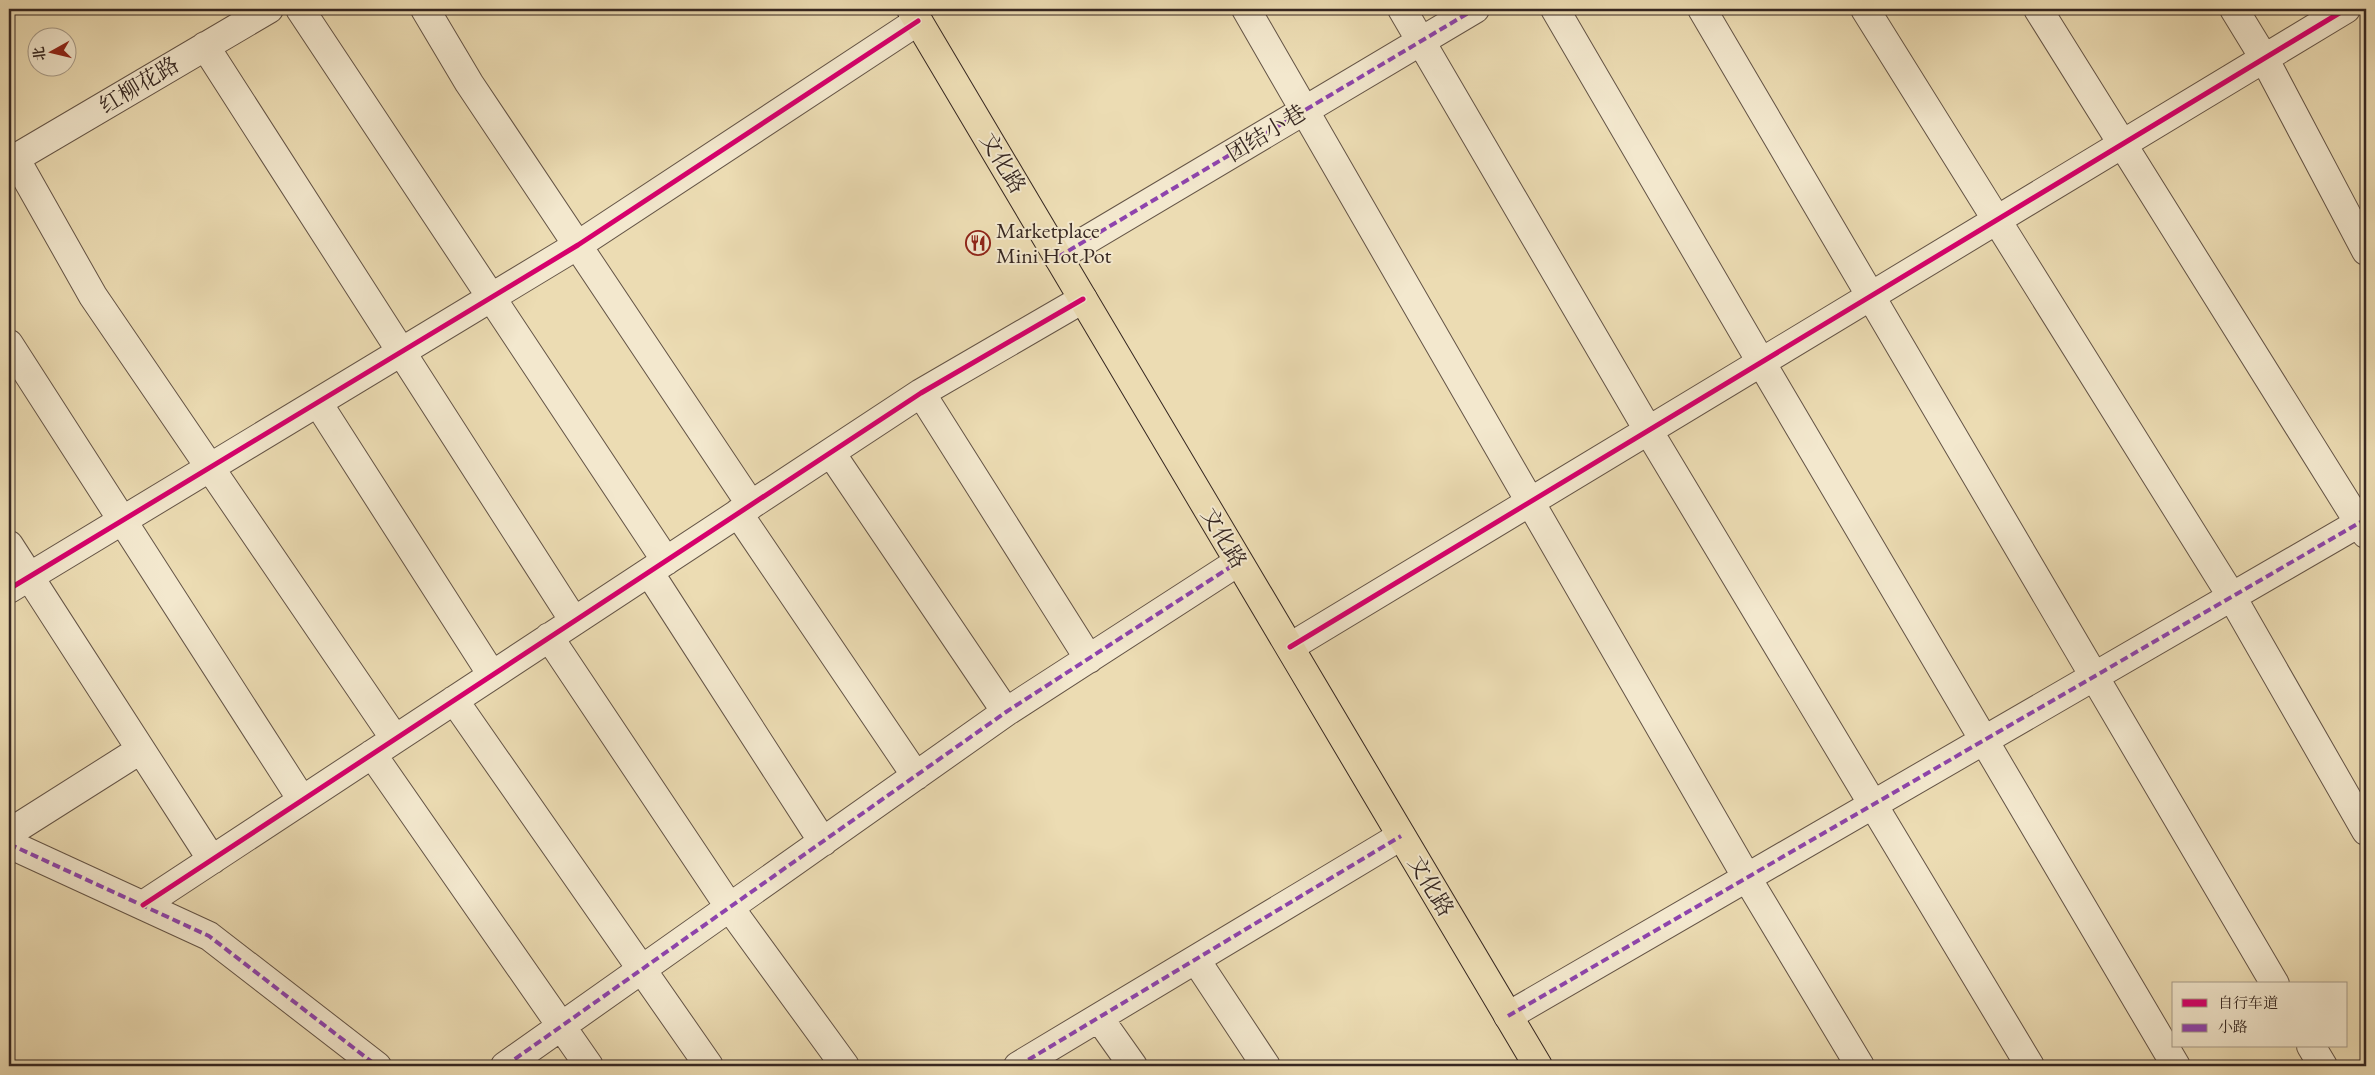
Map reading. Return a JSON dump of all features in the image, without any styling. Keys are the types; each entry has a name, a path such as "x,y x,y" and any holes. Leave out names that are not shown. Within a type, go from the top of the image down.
{"main road":[{"name":"文化路","path":"915,15 1538,1066"}],"street":[{"name":"红柳花路","path":"12,160 269,9"},
{"path":"300,9 491,298 657,566 823,842"},
{"path":"425,9 469,83 578,245 744,509 916,776"},
{"path":"1246,9 1747,878 1860,1066"},
{"path":"1402,9 1648,430 2030,1066"},
{"name":"团结小巷","path":"1058,257 1474,9"},
{"path":"1555,9 2176,1066"},
{"path":"1702,9 2274,982"},
{"path":"1865,9 2232,597 2366,831"},
{"path":"1508,1016 2094,676 2232,597 2364,525 2038,9"},
{"path":"2234,9 2264,58 2366,251"},
{"path":"1290,647 2346,9"},
{"path":"19,583 578,245 915,15"},
{"path":"205,46 574,621"},
{"path":"12,160 93,296 395,739"},
{"path":"143,905 922,392 1083,299"},
{"path":"9,344 302,800"},
{"path":"922,392 1089,658"},
{"path":"318,403 492,675"},
{"path":"831,452 1006,712"},
{"path":"9,545 19,583 140,750 212,860"},
{"path":"505,1066 1006,712 1238,562"},
{"path":"550,637 730,908 844,1066"},
{"path":"454,700 709,1066"},
{"path":"9,833 140,750"},
{"path":"372,754 589,1066"},
{"path":"1018,1066 1401,836"},
{"path":"9,844 209,936 376,1066"},
{"path":"1196,960 1266,1066"},
{"path":"1099,1018 1133,1066"},
{"path":"2312,1048 2323,1066"}],"marked path":[{"path":"1058,257 1475,9"},
{"path":"1508,1016 2366,519"},
{"path":"505,1066 1006,712 1238,562"},
{"path":"1018,1066 1401,836"},
{"path":"9,844 209,936 377,1066"}],"cycle path":[{"path":"1290,647 2346,9"},
{"path":"9,589 578,245 918,21"},
{"path":"143,905 921,393 1083,299"}],"place":[{"name":"Marketplace Mini Hot Pot","path":"978,243"}]}
